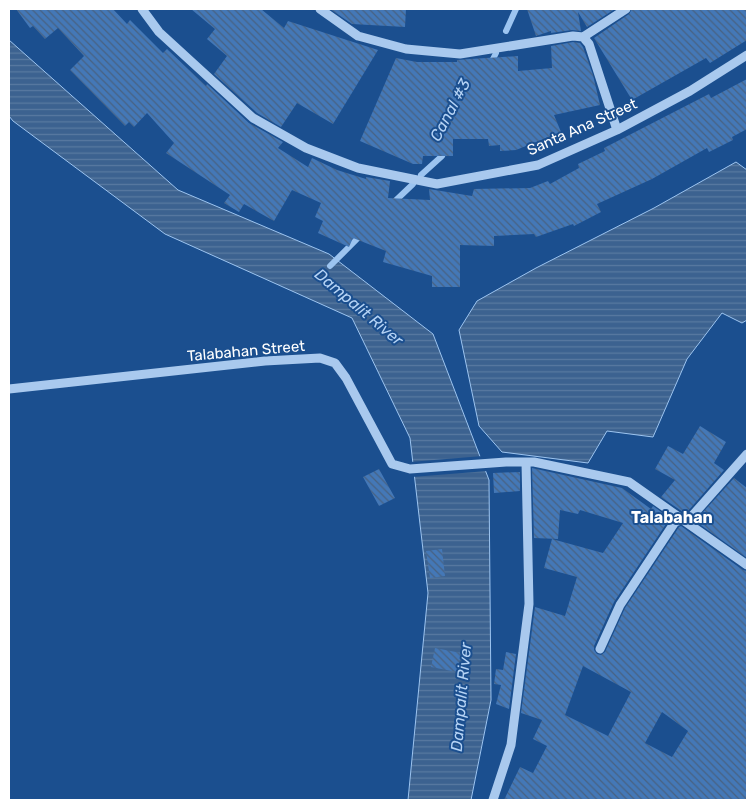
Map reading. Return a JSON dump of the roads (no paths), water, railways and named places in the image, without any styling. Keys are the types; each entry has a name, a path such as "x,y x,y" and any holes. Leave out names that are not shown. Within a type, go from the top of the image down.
{"street":[{"name":"Santa Ana Street","path":"142,9 158,32 253,118 306,148 358,168 437,184 538,165 617,130 690,91 747,55"},
{"path":"320,9 358,36 406,49 460,54 572,36 583,37 626,9"},
{"path":"583,37 589,44 617,130"},
{"name":"Talabahan Street","path":"9,389 265,361 320,358 334,363 346,378 392,464 410,469 534,462 571,468 629,482 747,565"},
{"path":"600,649 620,605 675,522 692,516 747,454"},
{"path":"493,800 511,745 529,604 526,462"}],"water":[{"name":"Dampalit River","path":"9,40 178,190 329,254 433,334 489,480 491,700 471,800 408,800 428,593 410,438 352,318 165,234 13,121 9,116"},
{"path":"736,162 747,170 747,320 742,323 722,313 687,359 653,437 607,431 588,463 502,452 479,426 459,330 477,301 536,268 654,208"}],"waterway":[{"name":"Canal #3","path":"506,31 516,9"},
{"name":"Canal #3","path":"490,65 496,53"},
{"name":"Canal #3","path":"421,175 442,156 445,149"},
{"name":"Canal #3","path":"392,204 413,184"},
{"name":"Canal #3","path":"330,266 362,234"}],"district":[{"name":"Talabahan","path":"672,517"}]}
